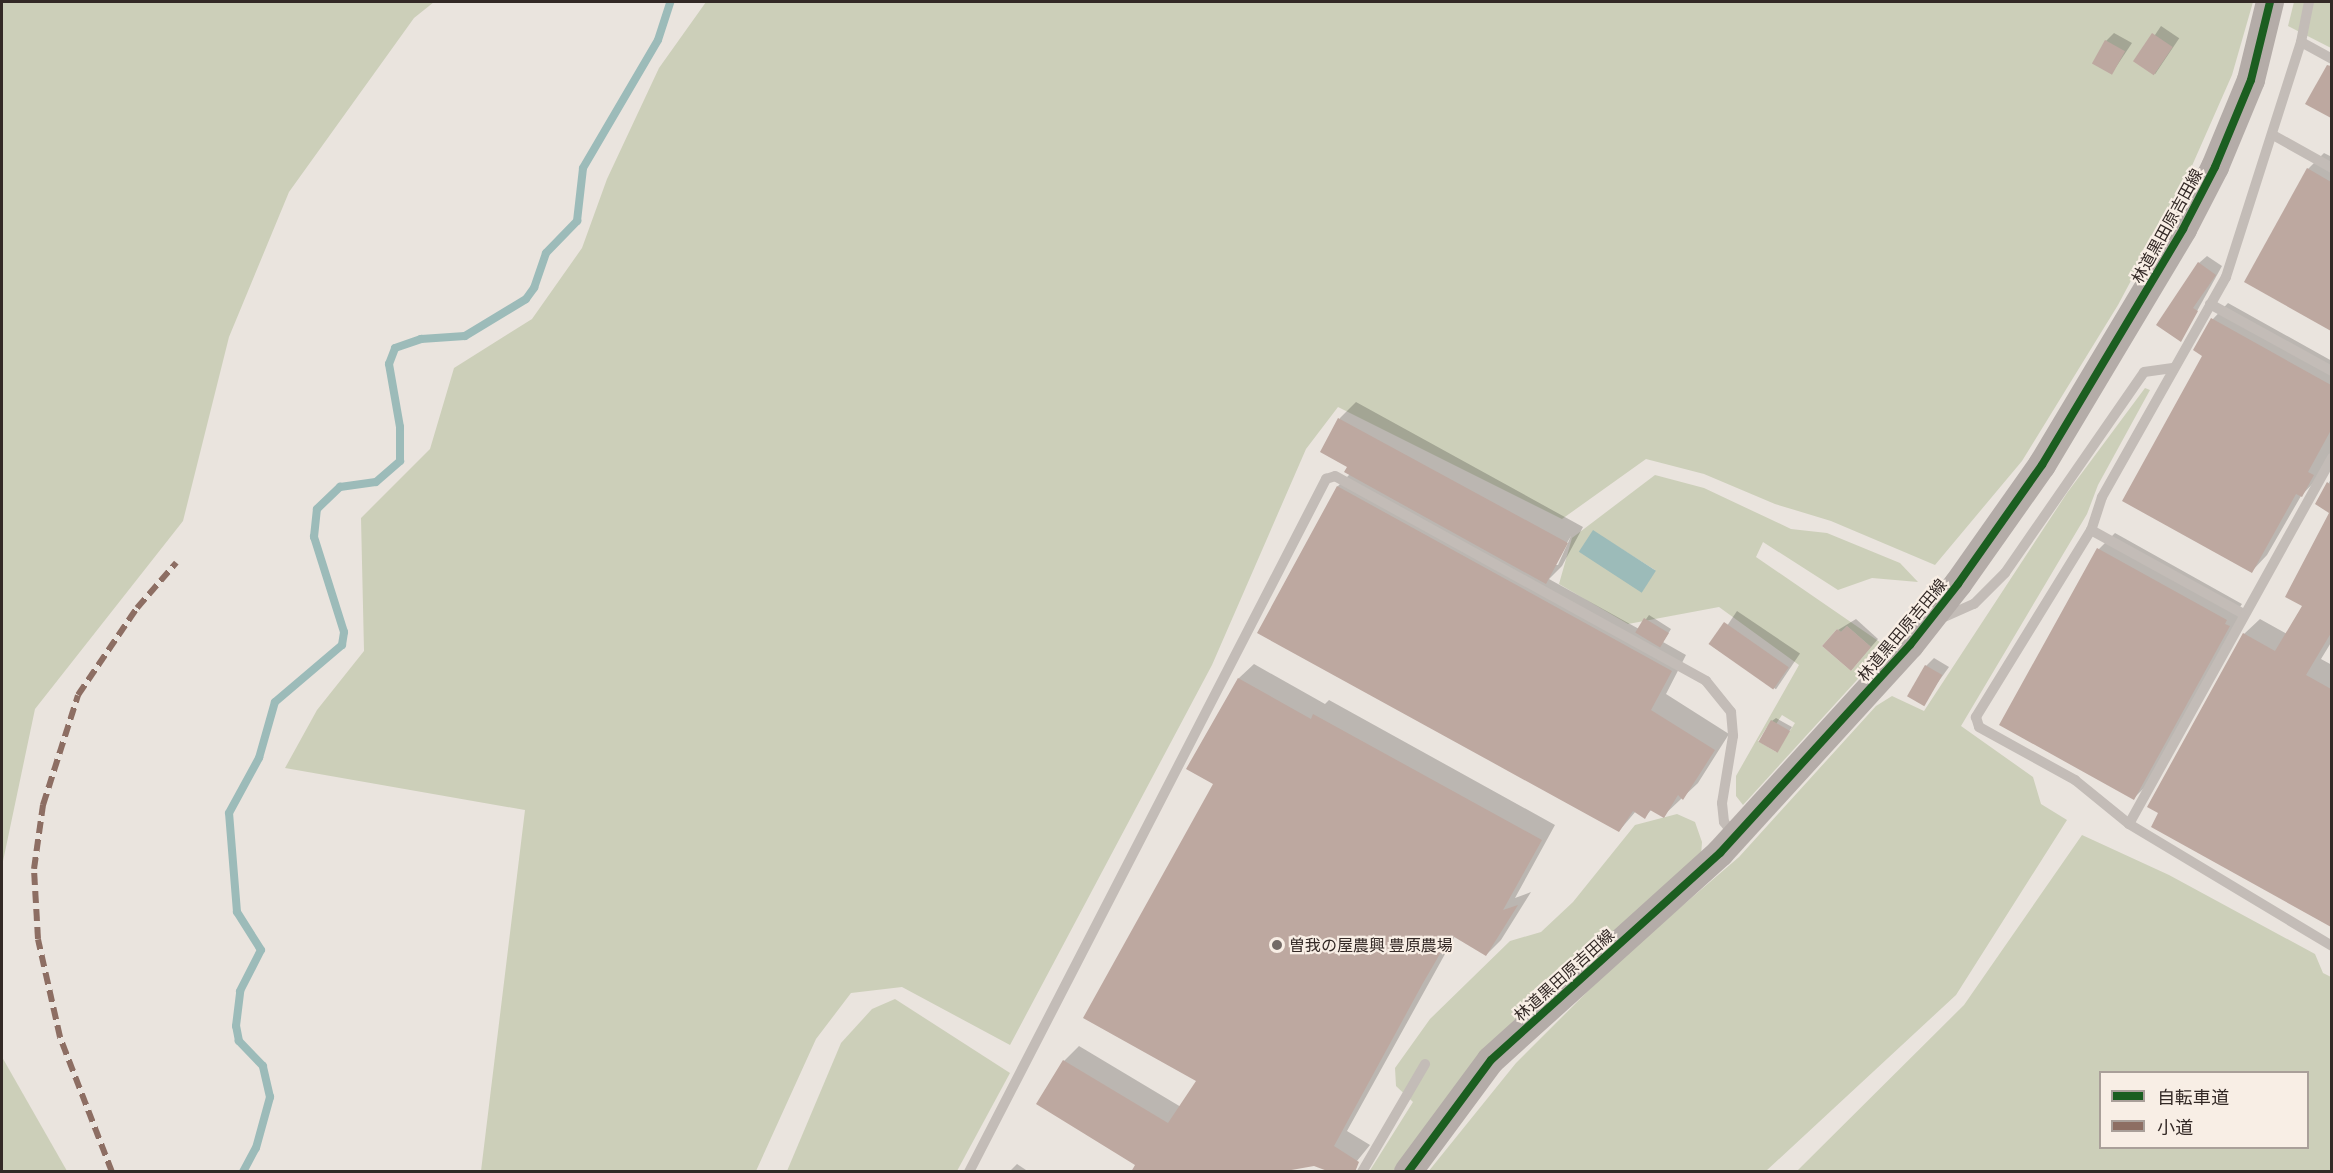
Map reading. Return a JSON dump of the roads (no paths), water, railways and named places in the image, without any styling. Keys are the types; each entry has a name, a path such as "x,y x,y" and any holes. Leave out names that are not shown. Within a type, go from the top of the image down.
{"street":[{"name":"林道黒田原吉田線","path":"1408,1172 1491,1060 1735,837 1925,625 2042,465 2183,229 2215,167 2251,80 2270,2"}],"lane":[{"path":"2309,2 2301,42 2273,135 2240,227 2238,247 2226,277 2102,497 2091,531 1976,717 1979,727 2075,780 2129,824 2331,945"},
{"path":"2301,42 2331,59"},
{"path":"2273,135 2331,168"},
{"path":"2210,304 2331,371"},
{"path":"1925,625 1974,604 2005,573 2144,372 2174,368"},
{"path":"2129,824 2331,458"},
{"path":"969,1172 1326,480 1335,476 1706,681 1731,712 1733,736 1722,803 1724,822 1735,837"},
{"path":"2091,531 2244,614"},
{"path":"1362,1172 1425,1064"}],"water":[{"path":"1593,530 1656,571 1642,593 1579,552"}],"waterway":[{"path":"243,1172 256,1148 270,1097 263,1066 239,1041 236,1026 240,991 261,950 237,912 229,813 259,758 275,702 342,645 344,632 314,537 317,509 340,487 376,482 400,461 400,427 389,364 395,348 421,339 465,336 526,299 534,288 546,253 577,221 583,168 658,40 670,2"}],"place":[{"name":"曽我の屋農興 豊原農場","path":"1277,945"}]}
